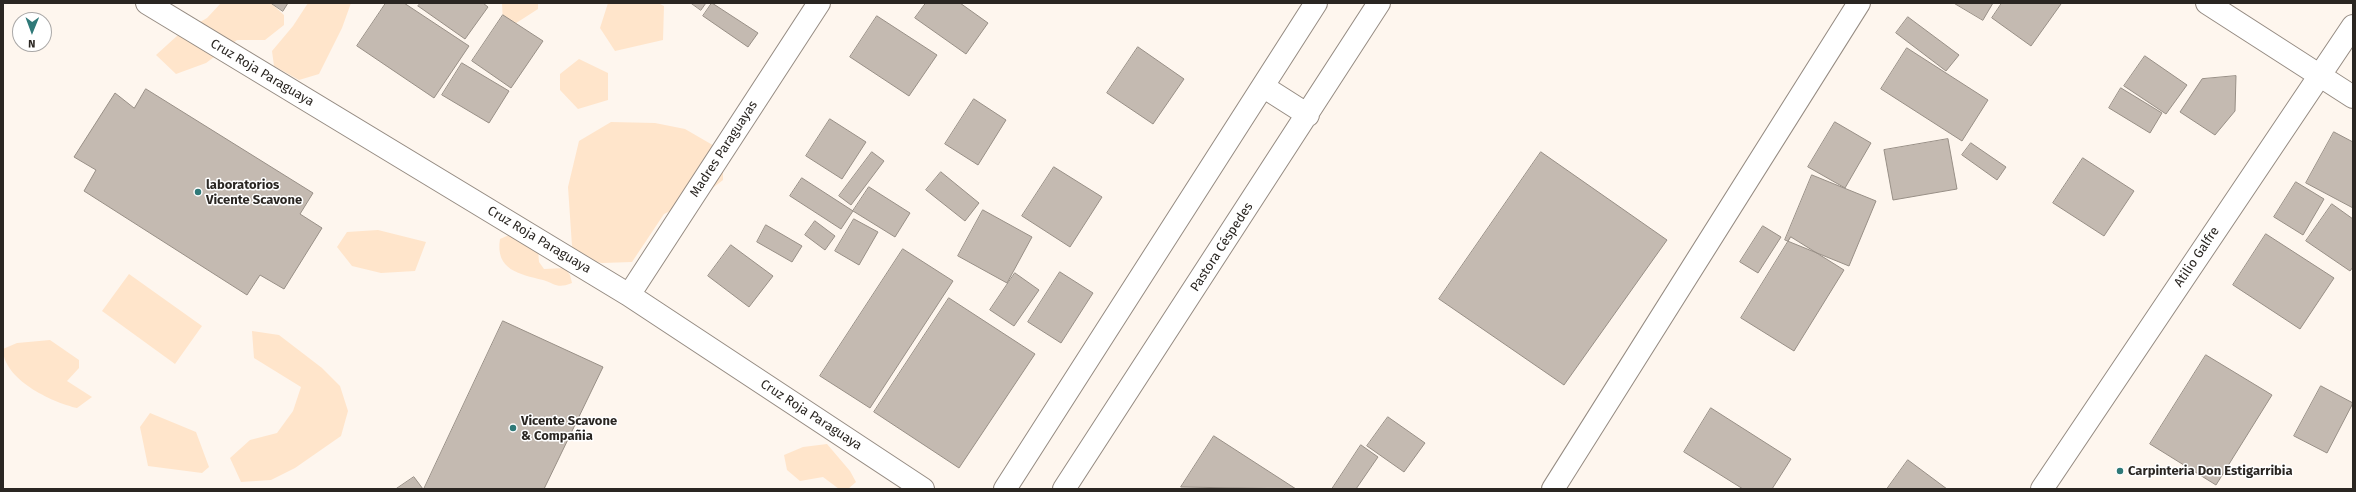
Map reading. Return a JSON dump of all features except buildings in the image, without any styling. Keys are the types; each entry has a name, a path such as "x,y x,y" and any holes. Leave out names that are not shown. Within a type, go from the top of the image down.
{"street":[{"name":"Cruz Roja Paraguaya","path":"147,3 630,296 924,489"},
{"name":"Madres Paraguayas","path":"630,296 819,3"},
{"path":"1005,489 1264,87 1316,3"},
{"name":"Pastora Céspedes","path":"1064,489 1308,115 1379,3"},
{"path":"1553,489 1859,3"},
{"path":"2207,3 2353,97"},
{"name":"Atilio Galfre","path":"2042,489 2353,26"},
{"path":"1264,87 1308,115"}],"shaded area":[{"path":"221,3 271,3 284,15 284,25 265,40 237,40 206,63 176,74 156,55 178,35 207,18"},
{"path":"308,3 351,3 342,28 319,74 299,80 274,66 272,51 293,26"},
{"path":"502,3 538,3 538,9 510,27 503,23"},
{"path":"608,3 658,3 664,6 663,40 615,51 600,28"},
{"path":"579,59 608,73 608,100 578,109 560,90 560,74"},
{"path":"611,122 655,123 685,129 723,151 723,180 705,194 664,214 632,262 602,263 582,259 572,246 568,187 579,141"},
{"path":"378,230 426,242 415,271 381,273 352,266 337,247 347,232"},
{"path":"509,235 538,249 539,262 544,269 565,268 570,275 572,283 560,286 518,273 511,269 501,258 499,249 500,239"},
{"path":"129,274 202,326 175,364 102,311"},
{"path":"252,331 279,335 322,368 340,386 348,411 341,436 295,468 271,480 241,482 230,458 250,440 277,433 293,411 301,387 254,358"},
{"path":"50,340 79,360 79,368 67,381 92,397 77,408 42,395 30,388 11,370 5,360 3,349 17,343"},
{"path":"150,413 196,432 209,467 202,473 148,466 140,427"},
{"path":"827,444 850,471 856,482 848,489 839,489 823,477 800,481 787,470 784,455 803,447"}],"place":[{"name":"laboratorios Vicente Scavone","path":"198,192"},
{"name":"Vicente Scavone & Compañia","path":"513,428"},
{"name":"Carpinteria Don Estigarribia","path":"2120,471"}]}
